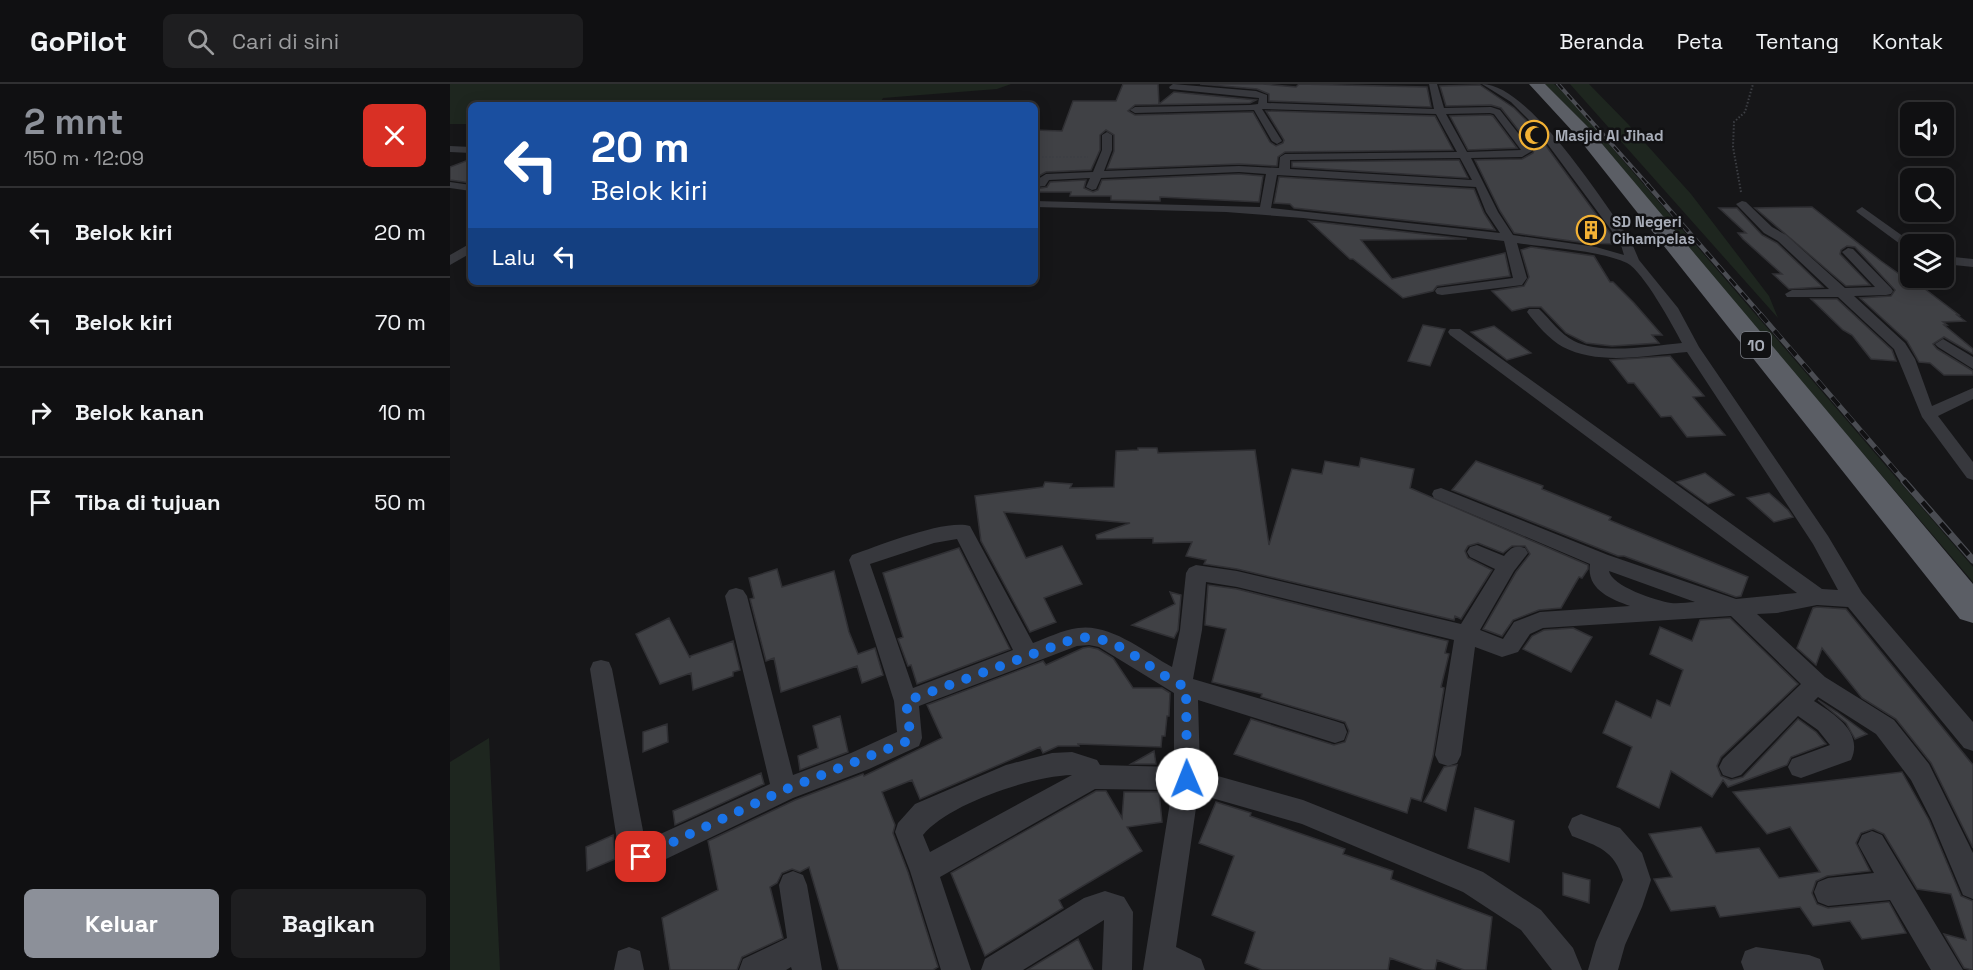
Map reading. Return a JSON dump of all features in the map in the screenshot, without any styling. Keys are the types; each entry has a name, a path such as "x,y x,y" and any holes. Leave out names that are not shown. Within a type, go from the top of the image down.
{"highway":[{"name":"10","path":"1536,84 1574,122 1973,609"}],"street":[{"path":"1433,84 1440,112 1480,184 1492,213 1509,238 1520,278 1517,282 1442,291"},
{"path":"1486,84 1514,100 1535,121 1565,158 1626,242 1633,261 1671,308 1692,347 1821,541 1854,599 1973,740"},
{"path":"1176,109 1173,86 1256,94 1264,97 1260,107 1277,141"},
{"path":"1135,110 1260,107 1440,112 1486,110 1497,112 1527,151 1522,154 1285,157 1284,171"},
{"path":"1088,204 1107,150 1107,135"},
{"path":"450,149 468,150"},
{"path":"1038,184 1041,184 1046,177 1096,177 1216,169 1284,171 1480,184"},
{"path":"1265,211 1272,171"},
{"path":"450,185 468,188"},
{"path":"1038,204 1265,211 1509,238 1596,251 1633,261"},
{"path":"1742,204 1768,230 1782,238 1900,346 1910,360 1920,398 1929,414 1973,474"},
{"path":"1862,211 1900,240"},
{"path":"450,261 468,249"},
{"path":"1792,294 1886,290 1848,252"},
{"path":"1954,261 1973,263"},
{"path":"1534,312 1560,338 1581,349 1605,352 1692,347"},
{"path":"1455,332 1817,597"},
{"path":"1943,344 1973,364"},
{"path":"1929,414 1973,393"},
{"path":"1441,494 1600,560 1737,608 1817,684 1885,727 1920,772 1946,822 1973,885"},
{"path":"601,669 633,853 641,857 784,790 910,738 906,701 859,560 932,537 963,531 1027,654"},
{"path":"1448,755 1466,634 1513,559 1477,552"},
{"path":"1600,560 1599,575 1605,585 1624,595 1675,613"},
{"path":"1190,970 1159,962 1187,779 1183,686 1196,573 1236,579 1466,634 1506,648 1510,646 1522,628 1540,620 1777,605 1817,597 1854,599"},
{"path":"736,596 784,790"},
{"path":"906,701 1027,654 1089,636 1105,639 1183,686 1335,732"},
{"path":"1732,767 1817,684"},
{"path":"1796,702 1839,734 1843,744 1842,752 1801,767"},
{"path":"956,970 924,871 908,832 924,813 1038,766 1070,762 1088,768 1092,777"},
{"path":"924,871 1092,777 1187,779 1303,812 1473,882 1531,920 1562,959 1567,970"},
{"path":"1581,827 1610,837 1632,863 1637,880 1628,908 1611,942 1603,970"},
{"path":"1872,844 1948,970"},
{"path":"754,970 805,958 793,885"},
{"path":"1828,892 1896,885"},
{"path":"996,970 1094,908 1109,904 1119,912 1117,970"},
{"path":"1756,962 1809,970"}],"path":[{"path":"1742,204 1733,147 1734,122 1745,112 1753,84"}],"shaded area":[{"path":"450,84 1011,84 997,89 883,98 881,102 468,102 468,124 450,124"},
{"path":"1545,84 1554,84 1571,100 1973,567 1973,582 1700,263 1589,128"},
{"path":"1570,84 1589,84 1691,194 1769,296 1778,318"},
{"path":"489,738 500,970 450,970 450,762"}],"building":[{"path":"1123,84 1158,84 1159,104 1174,92 1256,100 1250,103 1135,105 1128,111 1135,115 1253,112 1270,142 1276,146 1284,140 1266,111 1435,116 1453,150 1285,152 1278,157 1277,166 1239,164 1107,169 1114,151 1114,135 1106,130 1100,135 1100,150 1091,170 1046,172 1038,176 1038,130 1062,131 1073,101 1116,101"},
{"path":"1200,84 1427,87 1431,107 1269,101 1269,94 1257,89"},
{"path":"1480,85 1514,108 1530,124 1618,244 1586,243 1514,233 1500,211 1475,160 1522,159 1534,150 1501,108 1491,105 1446,106 1440,86"},
{"path":"1490,115 1517,148 1468,150 1450,116"},
{"path":"468,160 468,183 450,180 450,167"},
{"path":"1459,160 1468,178 1292,167 1292,162"},
{"path":"1239,174 1263,176 1259,202 1160,197 1160,201 1111,200 1111,196 1070,196 1071,192 1038,192 1038,188 1047,187 1050,182 1086,180 1084,188 1093,192 1098,190 1102,180"},
{"path":"1279,177 1474,189 1484,213 1495,230 1294,208 1290,204 1274,203"},
{"path":"1812,207 1900,275 1900,288 1924,288 1959,315 1957,315 1965,321 1943,322 1947,325 1944,325 1973,349 1973,354 1944,337 1933,344 1937,349 1973,371 1973,375 1944,375 1930,363 1919,362 1907,341 1860,298 1891,296 1895,290 1855,247 1847,246 1841,250 1840,254 1870,285 1846,286 1755,208"},
{"path":"1719,208 1737,208 1762,235 1777,243 1823,287 1789,289 1773,274 1782,274 1743,239 1738,233 1746,233"},
{"path":"1309,221 1467,239 1361,240 1392,279 1505,253 1510,276 1437,286 1433,291 1403,298 1350,259"},
{"path":"1531,247 1594,256 1610,282 1613,282 1634,303 1662,335 1652,335 1659,343 1612,346 1586,343 1566,333 1541,307 1512,311 1492,291 1524,286 1529,277 1521,250"},
{"path":"1811,299 1837,299 1892,350 1896,361 1871,359 1852,335 1843,330"},
{"path":"1423,325 1445,329 1430,366 1408,361"},
{"path":"1494,326 1531,353 1507,360 1471,332"},
{"path":"1670,356 1704,396 1693,397 1725,435 1687,437 1671,416 1661,417 1634,383 1628,383 1610,360"},
{"path":"1138,448 1157,448 1158,453 1255,450 1269,545 1292,469 1322,474 1325,461 1359,467 1361,458 1414,469 1410,488 1588,565 1588,569 1582,578 1579,577 1561,608 1539,610 1513,620 1502,636 1483,629 1516,572 1530,554 1525,546 1512,546 1503,553 1478,543 1468,546 1465,551 1468,558 1492,570 1461,619 1455,616 1454,620 1237,569 1204,564 1206,560 1186,556 1192,542 1153,543 1153,538 1097,539 1096,535 1130,523 1004,512 1026,558 1062,546 1082,584 1044,598 1056,622 1030,632 981,541 975,496 1043,487 1045,482 1072,484 1070,488 1114,487 1116,451 1138,450"},
{"path":"1476,461 1543,486 1542,489 1611,517 1609,520 1748,577 1741,596 1736,597 1624,556 1618,556 1452,490"},
{"path":"1705,473 1734,495 1708,504 1677,482"},
{"path":"1769,493 1793,517 1774,522 1747,498"},
{"path":"959,548 1010,649 917,684 911,665 908,666 898,639 903,637 883,573"},
{"path":"777,569 782,587 834,571 849,632 858,654 875,648 883,675 862,683 857,666 781,692 774,658 766,661 750,599 754,598 749,578"},
{"path":"1208,585 1237,589 1448,641 1445,653 1449,654 1441,687 1444,688 1433,756 1421,801 1411,798 1407,813 1234,754 1251,719 1334,745 1345,742 1349,731 1345,722 1261,697 1262,694 1212,682 1226,629 1205,625"},
{"path":"1170,592 1181,595 1178,630 1174,638 1132,625 1175,604"},
{"path":"1813,608 1846,609 1973,765 1973,848 1931,763 1896,719 1862,698 1822,648 1816,665 1797,648"},
{"path":"669,618 690,658 690,656 733,641 740,670 733,672 733,676 693,690 691,673 660,684 636,634"},
{"path":"1730,618 1798,684 1721,757 1717,766 1721,776 1731,780 1743,777 1798,719 1816,732 1826,744 1791,757 1787,765 1728,787 1723,780 1712,797 1671,771 1659,808 1617,787 1632,747 1603,733 1616,701 1651,718 1657,700 1670,706 1683,670 1650,654 1660,627 1692,641 1700,620"},
{"path":"1573,628 1592,637 1571,672 1523,649 1532,636 1544,630"},
{"path":"1089,647 1098,649 1113,658 1133,688 1162,688 1170,693 1169,716 1167,716 1165,736 1162,736 1161,747 1078,744 1079,746 1058,746 1043,753 1040,747 920,799 912,780 882,792 895,825 893,833 908,872 938,967 933,970 839,970 809,867 800,872 792,869 782,873 777,883 770,887 783,938 742,957 737,970 670,970 662,918 718,890 708,841 795,800 863,774 864,776 942,738 927,705 1043,661 1046,665"},
{"path":"1818,700 1867,734 1855,739 1846,723"},
{"path":"840,716 848,752 800,770 798,756 818,748 813,726"},
{"path":"667,724 668,742 643,752 643,732"},
{"path":"1154,751 1156,764 1131,764"},
{"path":"1457,765 1446,811 1424,802 1444,767"},
{"path":"1902,772 1929,820 1961,896 1973,901 1973,970 1964,968 1944,934 1966,940 1951,894 1917,889 1884,834 1873,829 1861,833 1856,843 1870,871 1827,876 1816,881 1812,893 1817,904 1828,908 1889,902 1906,933 1862,939 1850,921 1813,926 1800,907 1720,917 1715,906 1671,911 1654,879 1672,877 1649,834 1701,827 1716,853 1759,848 1779,878 1820,872 1790,827 1767,834 1733,792"},
{"path":"761,773 764,784 675,825 673,811"},
{"path":"1096,791 1106,791 1122,818 1124,792 1159,792 1162,822 1127,827 1142,851 1059,900 1063,908 985,956 951,873"},
{"path":"1216,802 1345,849 1343,854 1393,871 1391,879 1492,917 1486,970 1464,970 1437,960 1435,970 1424,970 1390,958 1388,970 1262,970 1245,963 1255,932 1212,915 1234,856 1199,843"},
{"path":"1475,808 1514,821 1509,862 1468,848"},
{"path":"613,835 615,859 587,871 586,847"},
{"path":"1563,873 1590,880 1589,903 1563,895"},
{"path":"1078,939 1093,970 1027,970"}],"railway":[{"path":"1558,84 1649,186"},
{"path":"1647,184 1761,315"},
{"path":"1760,314 1905,482"},
{"path":"1904,481 1973,560"}],"place":[{"name":"Masjid Al Jihad","path":"1534,135"},
{"name":"SD Negeri Cihampelas","path":"1591,230"}],"route":[{"path":"641,857 784,790 905,742 910,738 906,701 1027,654 1089,636 1105,639 1186,687 1187,779"}]}
